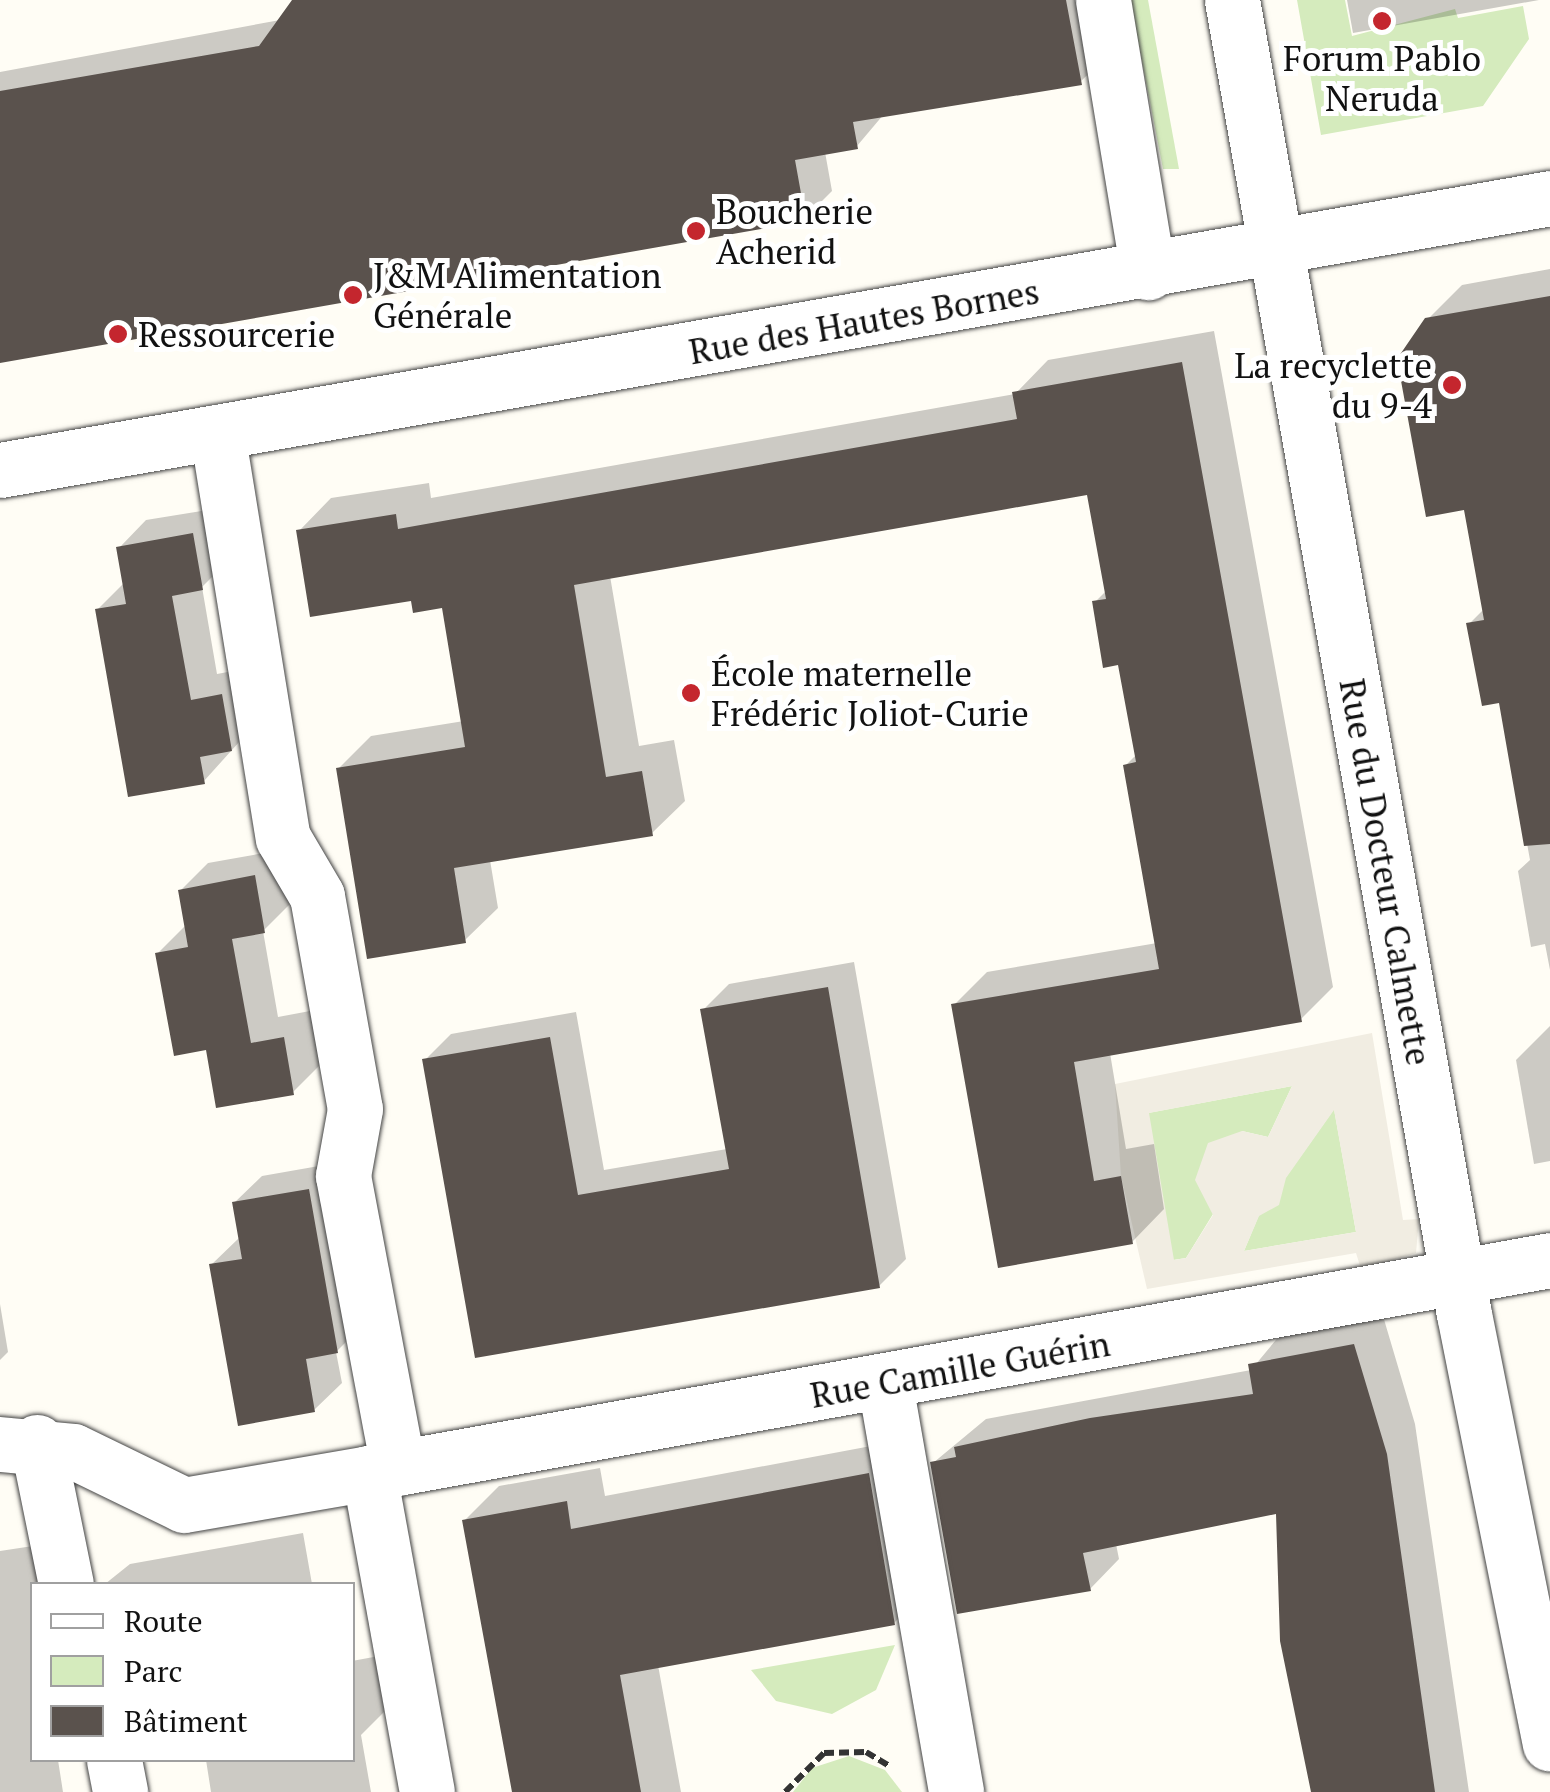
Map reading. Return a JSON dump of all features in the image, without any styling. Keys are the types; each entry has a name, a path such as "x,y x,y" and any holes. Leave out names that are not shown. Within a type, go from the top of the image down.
{"street":[{"path":"1103,0 1148,272"},
{"name":"Rue du Docteur Calmette","path":"1232,0 1458,1276 1550,1743"},
{"name":"Rue des Hautes Bornes","path":"0,470 1275,250 1550,198"},
{"path":"217,432 283,838 317,896 355,1109 343,1176 427,1792"},
{"name":"Rue Camille Guérin","path":"19,1443 184,1505 885,1384 1550,1260"},
{"path":"885,1384 956,1792"},
{"path":"19,1443 65,1582"},
{"path":"114,1762 120,1792"}],"path":[{"path":"785,1792 806,1764 845,1749 886,1762 901,1777"}],"green space":[{"path":"1130,0 1148,0 1179,169 1163,169"},
{"path":"1297,0 1345,0 1352,36 1455,9 1458,18 1523,6 1529,39 1483,106 1321,135"},
{"path":"1292,1086 1268,1137 1242,1131 1213,1214 1186,1258 1173,1260 1148,1113"},
{"path":"1334,1109 1356,1232 1244,1251 1259,1215"},
{"path":"895,1645 876,1690 832,1714 776,1701 751,1670"},
{"path":"849,1756 885,1770 902,1792 793,1792 812,1768"}],"shaded area":[{"path":"1372,1033 1403,1220 1419,1219 1416,1253 1361,1269 1356,1253 1147,1289 1121,1176 1115,1084","holes":["1292,1086 1268,1137 1242,1131 1208,1143 1195,1180 1213,1215 1186,1258 1174,1260 1149,1113","1334,1110 1356,1232 1244,1251 1259,1216 1279,1205 1286,1178"]}],"building":[{"path":"292,0 1066,0 1082,85 853,122 858,149 795,160 806,221 0,363 0,91 259,46"},
{"path":"1550,296 1550,844 1524,846 1499,703 1482,706 1466,623 1484,620 1464,510 1426,517 1397,359 1425,318"},
{"path":"1182,362 1302,1022 1074,1062 1094,1181 1121,1176 1133,1244 998,1268 951,1004 1159,969 1123,765 1136,762 1118,665 1103,668 1092,601 1106,599 1087,495 574,585 606,777 642,771 653,836 454,868 466,943 367,959 336,768 465,747 442,608 413,613 411,601 310,617 296,530 396,514 398,529 1017,419 1012,392"},
{"path":"193,533 203,590 172,596 191,700 222,694 232,751 200,757 205,784 128,797 95,609 126,604 116,547"},
{"path":"255,875 265,933 232,939 251,1043 284,1037 294,1095 216,1108 206,1050 174,1056 155,953 188,947 178,890"},
{"path":"828,987 880,1288 475,1358 422,1059 550,1037 578,1195 729,1169 700,1009"},
{"path":"309,1189 338,1353 306,1359 315,1412 238,1426 209,1264 242,1259 232,1202"},
{"path":"1354,1344 1387,1454 1435,1792 1311,1792 1280,1641 1276,1514 1083,1553 1091,1591 957,1614 930,1462 956,1457 954,1447 1090,1418 1253,1394 1248,1364"},
{"path":"869,1473 895,1625 620,1675 641,1792 512,1792 462,1520 567,1501 571,1529"}],"place":[{"name":"Forum Pablo Neruda","path":"1382,21"},
{"name":"Boucherie Acherid","path":"696,231"},
{"name":"J&M Alimentation Générale","path":"353,295"},
{"name":"Ressourcerie","path":"118,334"},
{"name":"La recyclette du 9-4","path":"1452,385"},
{"name":"École maternelle Frédéric Joliot-Curie","path":"691,693"}]}
